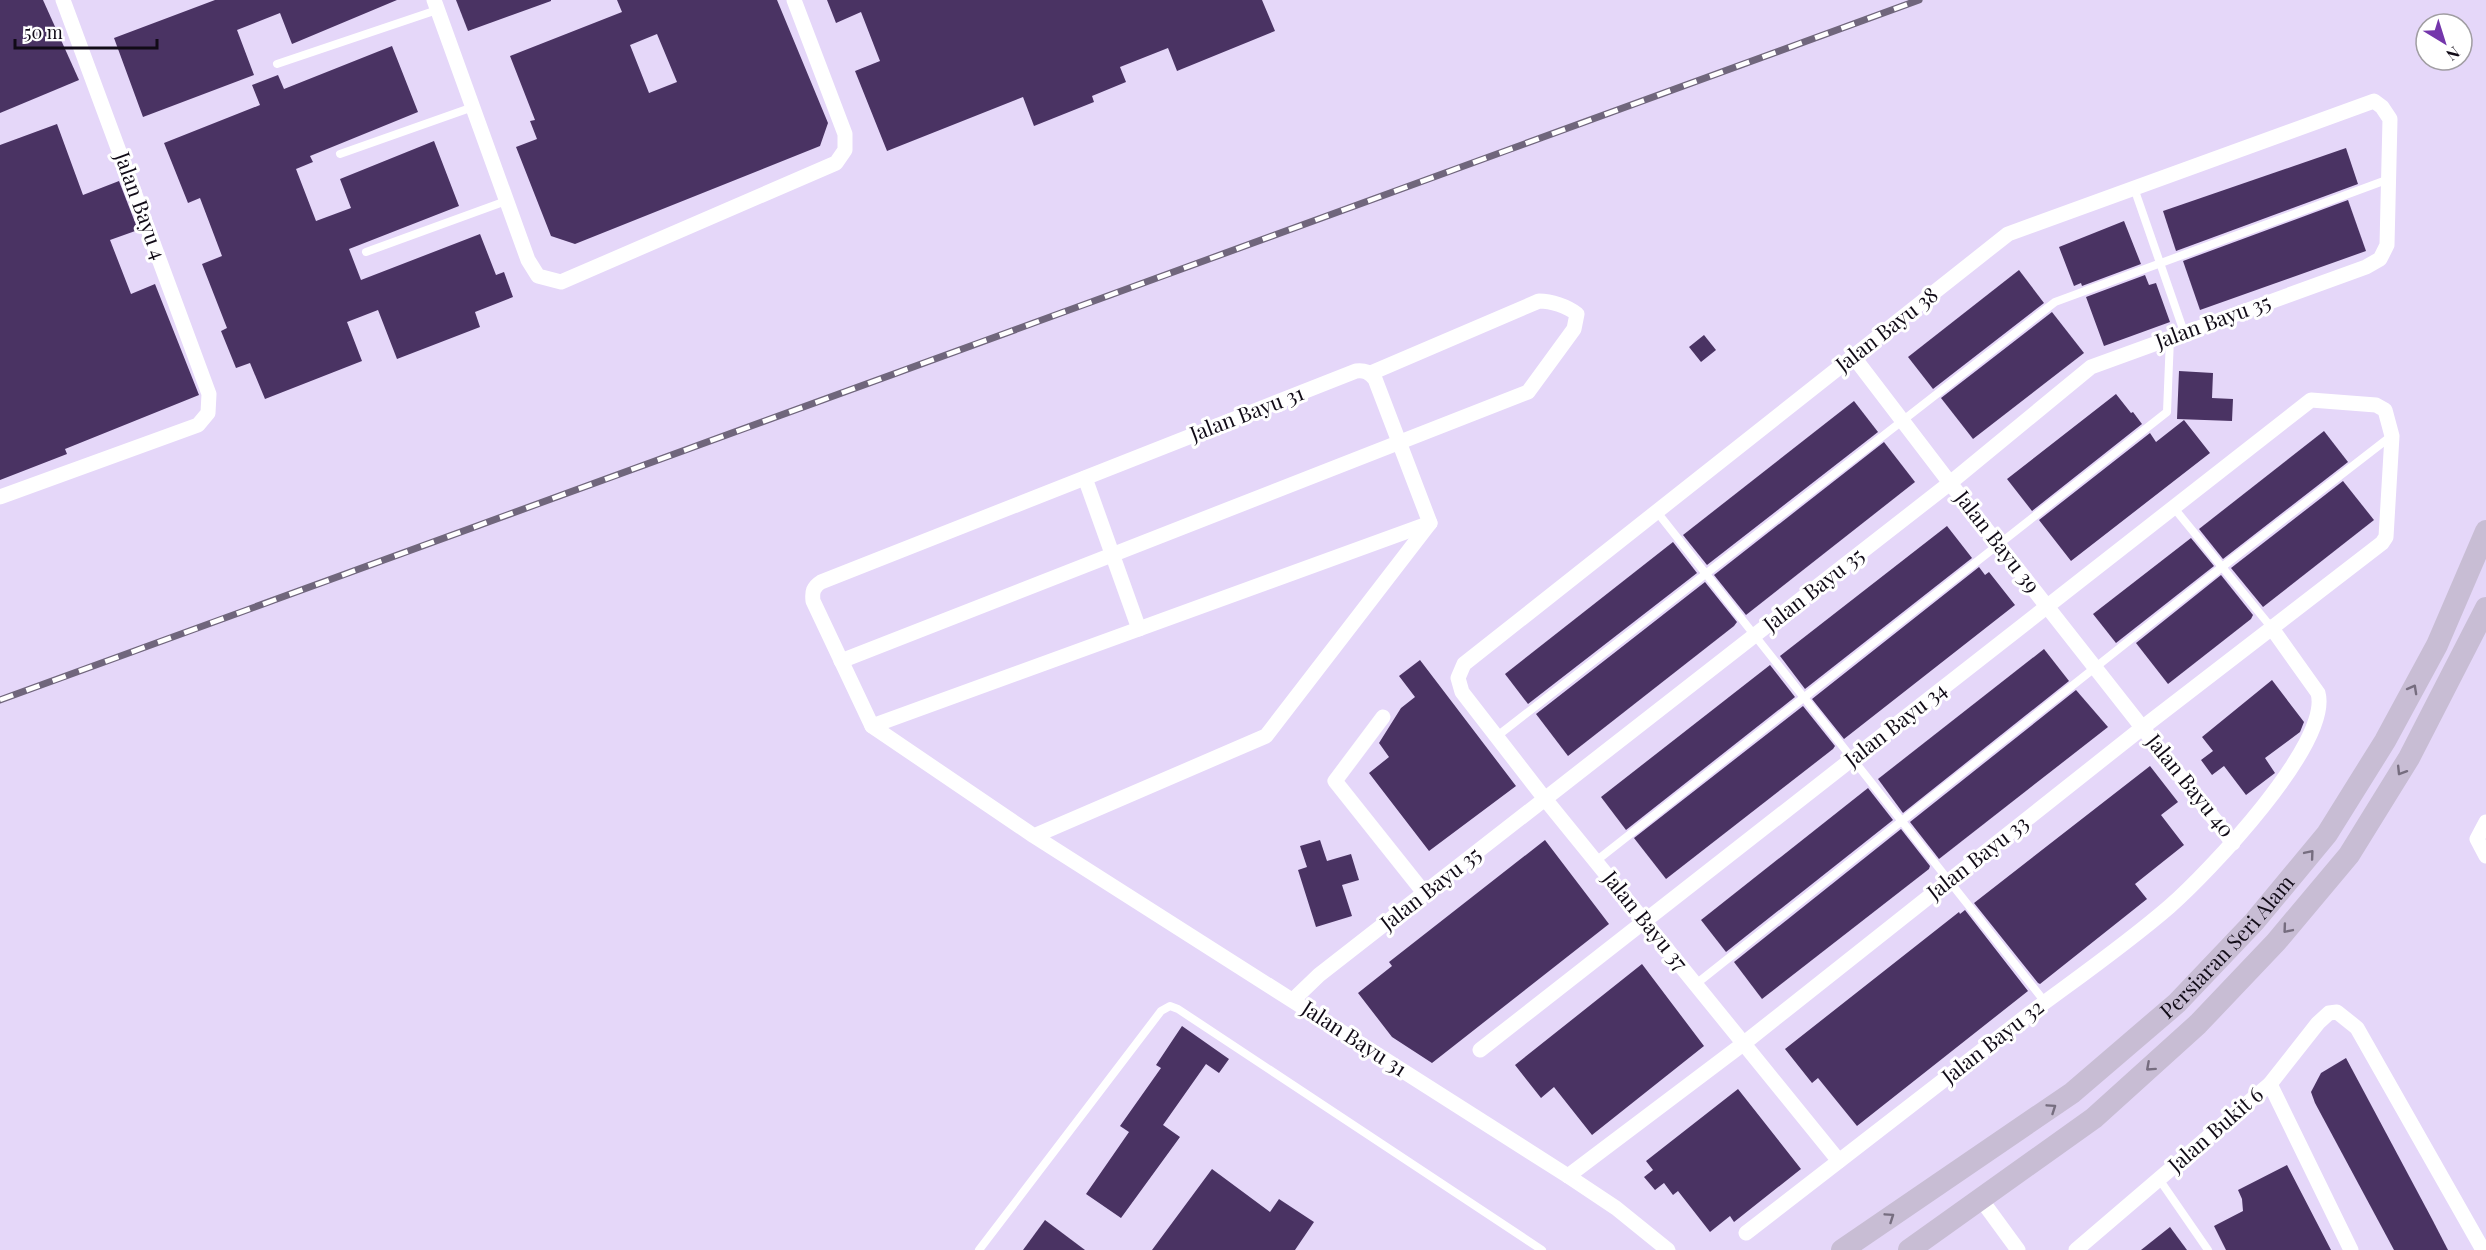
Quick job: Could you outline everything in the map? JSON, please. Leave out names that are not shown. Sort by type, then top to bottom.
[{"type":"main road","name":"Persiaran Seri Alam","points":[[1842,1250],[2072,1093],[2177,1003],[2254,921],[2327,834],[2385,741],[2438,645],[2486,531]]},
{"type":"main road","name":"Persiaran Seri Alam","points":[[1909,1250],[2094,1118],[2198,1024],[2276,942],[2355,846],[2409,758],[2486,608]]},
{"type":"street","name":"Jalan Bayu 4","points":[[0,497],[198,425],[208,413],[209,394],[63,0]]},
{"type":"street","points":[[436,5],[528,260],[538,276],[561,282],[836,163],[845,150],[845,134],[794,0]]},
{"type":"street","name":"Jalan Bayu 38","points":[[1458,678],[1464,664],[2008,234],[2373,101],[2382,107],[2390,119],[2389,179]]},
{"type":"street","name":"Jalan Bayu 35","points":[[1293,1000],[1319,975],[1950,483],[2091,367],[2380,260],[2387,245],[2389,179]]},
{"type":"street","name":"Jalan Bayu 31","points":[[1399,442],[1528,392],[1574,329],[1576,314],[1546,301],[1539,301],[1371,373],[1364,370],[1356,371],[821,582],[815,586],[812,594],[813,601],[872,726],[1034,836],[1568,1176],[1616,1208],[1668,1250]]},
{"type":"street","name":"Jalan Bayu 39","points":[[1853,356],[2142,728]]},
{"type":"street","points":[[1371,373],[1430,523]]},
{"type":"street","name":"Jalan Bayu 34","points":[[1480,1050],[2311,400],[2381,406],[2388,414],[2392,436]]},
{"type":"street","name":"Jalan Bayu 33","points":[[1568,1176],[1743,1044],[2142,728],[2382,543],[2386,537],[2392,436]]},
{"type":"street","points":[[841,662],[1399,442]]},
{"type":"street","points":[[1085,478],[1138,629]]},
{"type":"street","points":[[872,726],[1430,523]]},
{"type":"street","points":[[1034,836],[1266,736],[1430,523]]},
{"type":"street","name":"Jalan Bayu 40","points":[[2142,728],[2233,843],[2285,777],[2305,746],[2321,703],[2318,693],[2271,627]]},
{"type":"street","name":"Jalan Bayu 37","points":[[1458,678],[1462,692],[1545,800],[1839,1161]]},
{"type":"street","points":[[1383,717],[1335,781],[1425,894]]},
{"type":"street","points":[[2486,822],[2476,839],[2486,856]]},
{"type":"street","name":"Jalan Bayu 32","points":[[1746,1233],[2169,906],[2233,843]]},
{"type":"street","points":[[2270,1084],[2318,1023],[2329,1013],[2337,1012],[2346,1018],[2357,1028],[2483,1250]]},
{"type":"street","name":"Jalan Bukit 6","points":[[2076,1250],[2270,1084],[2351,1250]]},
{"type":"street","points":[[1980,1198],[2018,1250]]},
{"type":"lane","points":[[277,64],[436,5]]},
{"type":"lane","points":[[340,154],[473,107]]},
{"type":"lane","points":[[1496,737],[1705,572],[2055,302],[2389,179]]},
{"type":"lane","points":[[2134,188],[2184,332]]},
{"type":"lane","points":[[366,252],[506,201]]},
{"type":"lane","points":[[1596,861],[2167,412],[2170,338]]},
{"type":"lane","points":[[1696,984],[2222,567],[2392,436]]},
{"type":"lane","points":[[2174,508],[2271,627]]},
{"type":"lane","points":[[1657,512],[2045,1002]]},
{"type":"lane","points":[[979,1250],[1161,1011],[1170,1006],[1188,1015],[1542,1250]]},
{"type":"lane","points":[[2159,1179],[2208,1250]]},
{"type":"building","points":[[0,0],[43,0],[79,80],[0,113]]},
{"type":"building","points":[[215,0],[397,0],[292,44],[280,13],[237,30],[254,75],[143,117],[114,38]]},
{"type":"building","points":[[456,0],[551,0],[551,1],[468,31]]},
{"type":"building","points":[[617,0],[777,0],[828,123],[820,146],[575,244],[551,236],[516,147],[537,139],[530,121],[535,120],[510,56],[622,12]],"holes":[[[657,34],[677,82],[649,93],[630,45]]]},
{"type":"building","points":[[827,0],[1262,0],[1275,31],[1177,71],[1168,48],[1120,67],[1126,82],[1092,96],[1094,102],[1034,126],[1023,97],[887,151],[855,71],[880,61],[861,12],[836,23]]},
{"type":"building","points":[[392,46],[418,112],[310,156],[313,162],[296,169],[316,221],[351,208],[340,179],[434,141],[459,206],[349,249],[361,280],[480,234],[496,275],[504,272],[513,297],[475,312],[480,327],[397,359],[378,310],[347,322],[362,361],[265,399],[250,363],[236,368],[221,331],[227,328],[202,264],[222,256],[200,198],[188,203],[164,143],[260,105],[252,85],[278,75],[284,89]]},
{"type":"building","points":[[57,124],[83,195],[119,181],[138,230],[110,240],[131,294],[155,284],[199,395],[65,449],[67,454],[0,480],[0,145]]},
{"type":"building","points":[[2346,148],[2358,184],[2176,251],[2163,211]]},
{"type":"building","points":[[2348,200],[2366,251],[2200,310],[2183,261]]},
{"type":"building","points":[[2124,221],[2141,264],[2082,286],[2081,283],[2074,286],[2059,247]]},
{"type":"building","points":[[2019,270],[2044,303],[1933,389],[1908,357]]},
{"type":"building","points":[[2145,275],[2149,285],[2156,283],[2170,322],[2104,346],[2086,297]]},
{"type":"building","points":[[2052,312],[2084,353],[1973,439],[1941,398]]},
{"type":"building","points":[[1704,335],[1716,350],[1701,362],[1689,347]]},
{"type":"building","points":[[2179,371],[2213,373],[2212,398],[2233,399],[2232,421],[2177,419]]},
{"type":"building","points":[[2116,394],[2142,424],[2032,511],[2007,479]]},
{"type":"building","points":[[1854,401],[1878,432],[1707,565],[1683,535]]},
{"type":"building","points":[[2184,420],[2210,453],[2071,561],[2039,520],[2150,433],[2156,442]]},
{"type":"building","points":[[2324,431],[2348,462],[2223,559],[2199,529]]},
{"type":"building","points":[[1884,442],[1915,482],[1746,615],[1714,575]]},
{"type":"building","points":[[2343,481],[2374,520],[2263,607],[2231,568]]},
{"type":"building","points":[[1947,526],[1972,558],[1805,689],[1780,656]]},
{"type":"building","points":[[2191,538],[2214,566],[2116,643],[2093,614]]},
{"type":"building","points":[[1673,542],[1697,573],[1528,704],[1505,674]]},
{"type":"building","points":[[1979,567],[1985,575],[1989,572],[2015,605],[1844,739],[1812,699]]},
{"type":"building","points":[[2221,575],[2253,615],[2251,619],[2168,684],[2136,643]]},
{"type":"building","points":[[1705,582],[1737,622],[1734,626],[1568,756],[1536,714]]},
{"type":"building","points":[[2044,649],[2069,681],[1903,813],[1878,779]]},
{"type":"building","points":[[1420,660],[1516,786],[1429,851],[1369,773],[1389,757],[1379,743],[1401,708],[1415,697],[1399,676]]},
{"type":"building","points":[[1770,665],[1795,697],[1626,830],[1601,797]]},
{"type":"building","points":[[2272,680],[2304,722],[2300,732],[2265,758],[2275,773],[2246,795],[2224,766],[2212,775],[2201,760],[2213,751],[2202,737]]},
{"type":"building","points":[[2076,690],[2108,727],[1939,859],[1910,822]]},
{"type":"building","points":[[1803,706],[1835,746],[1833,749],[1666,879],[1634,838]]},
{"type":"building","points":[[2150,766],[2178,802],[2161,815],[2184,845],[2135,884],[2147,899],[2040,984],[2038,983],[1974,903]]},
{"type":"building","points":[[1868,788],[1893,820],[1726,952],[1701,920]]},
{"type":"building","points":[[1901,829],[1930,866],[1929,869],[1762,999],[1734,962]]},
{"type":"building","points":[[1320,840],[1327,861],[1351,854],[1359,880],[1342,885],[1352,916],[1316,927],[1298,870],[1307,867],[1300,846]]},
{"type":"building","points":[[1545,840],[1609,924],[1432,1063],[1392,1037],[1358,993],[1392,966],[1389,962]]},
{"type":"building","points":[[1965,910],[2028,991],[1857,1126],[1818,1078],[1812,1083],[1785,1049],[1959,912],[1960,914]]},
{"type":"building","points":[[1642,964],[1704,1046],[1592,1135],[1554,1087],[1541,1098],[1515,1065]]},
{"type":"building","points":[[1182,1026],[1229,1059],[1219,1073],[1206,1064],[1163,1125],[1180,1137],[1121,1218],[1086,1194],[1129,1132],[1120,1126],[1161,1068],[1156,1065]]},
{"type":"building","points":[[2346,1058],[2448,1250],[2394,1250],[2315,1103],[2311,1092],[2321,1073]]},
{"type":"building","points":[[1738,1089],[1801,1169],[1734,1222],[1730,1216],[1710,1232],[1678,1191],[1673,1195],[1664,1183],[1655,1190],[1644,1177],[1653,1170],[1646,1161]]},
{"type":"building","points":[[2287,1165],[2331,1250],[2226,1250],[2214,1226],[2243,1211],[2242,1199],[2238,1190]]},
{"type":"building","points":[[1212,1169],[1270,1212],[1279,1199],[1314,1222],[1295,1250],[1152,1250]]},
{"type":"building","points":[[1045,1220],[1085,1250],[1023,1250]]},
{"type":"building","points":[[2170,1227],[2187,1250],[2141,1250]]},
{"type":"railway","points":[[0,700],[1919,0]]}]
